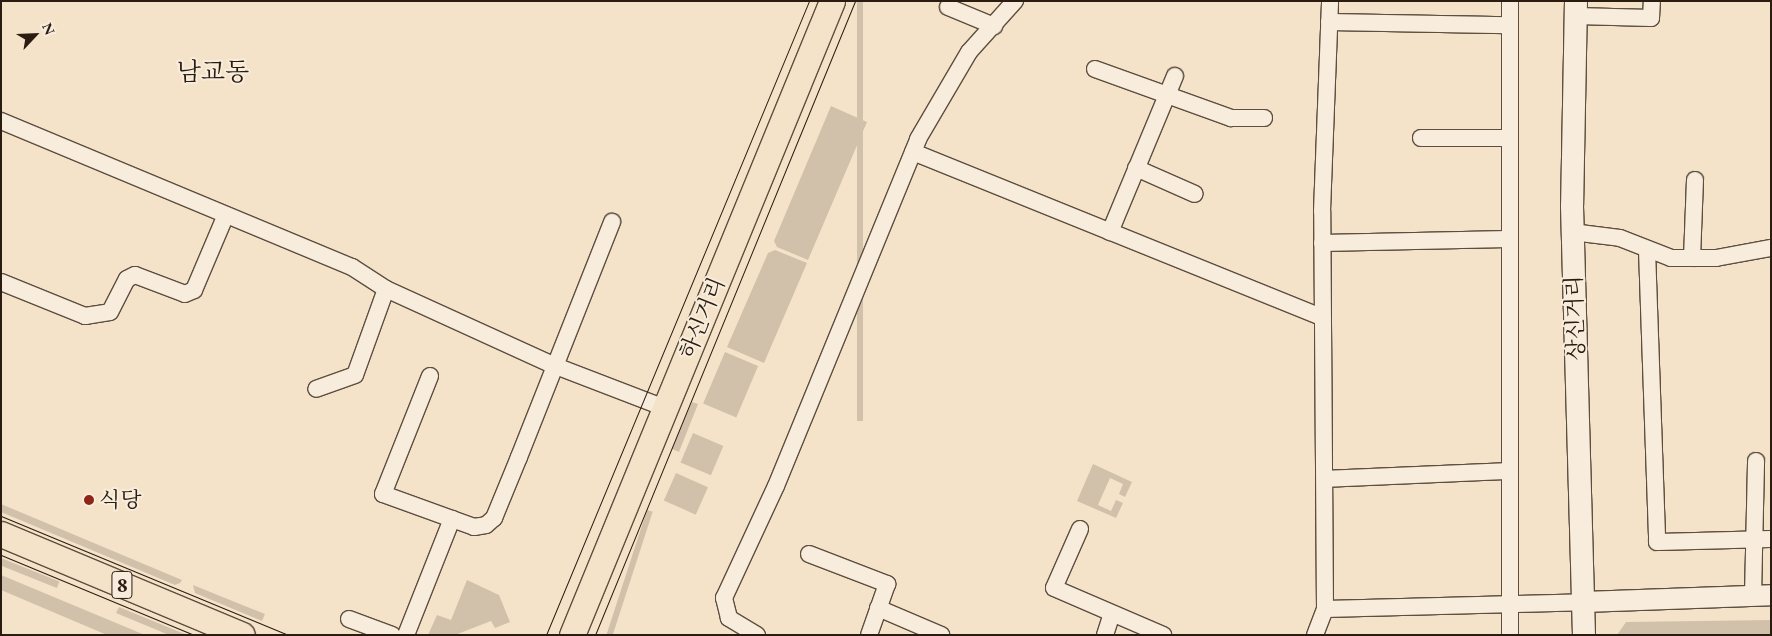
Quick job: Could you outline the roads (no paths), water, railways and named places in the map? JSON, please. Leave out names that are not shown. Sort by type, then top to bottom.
[{"type":"main road","name":"하신거리","points":[[572,635],[832,1]]},
{"type":"main road","name":"상신거리","points":[[1576,8],[1572,232],[1584,635]]},
{"type":"main road","name":"8","points":[[1,534],[242,635]]},
{"type":"street","points":[[757,635],[729,618],[724,598],[776,486],[913,152],[969,52],[1015,1]]},
{"type":"street","points":[[1315,635],[1326,609],[1322,243],[1330,1]]},
{"type":"street","points":[[1510,1],[1508,239],[1510,635]]},
{"type":"street","points":[[1576,8],[1651,18],[1652,1]]},
{"type":"street","points":[[948,7],[994,26]]},
{"type":"street","points":[[1329,22],[1509,25]]},
{"type":"street","points":[[1095,69],[1231,118],[1264,118]]},
{"type":"street","points":[[1110,232],[1175,76]]},
{"type":"street","points":[[1,121],[225,217],[352,267],[386,289],[553,365],[665,408]]},
{"type":"street","points":[[1421,138],[1509,138]]},
{"type":"street","points":[[913,152],[1323,318]]},
{"type":"street","points":[[1136,168],[1195,194]]},
{"type":"street","points":[[1692,258],[1695,180]]},
{"type":"street","points":[[1,282],[85,316],[110,312],[127,279],[135,275],[184,294],[194,290],[225,217]]},
{"type":"street","points":[[430,376],[383,494],[474,527],[494,518],[553,365],[612,222]]},
{"type":"street","points":[[1572,232],[1620,238],[1647,250],[1672,258],[1692,258],[1771,248]]},
{"type":"street","points":[[1322,243],[1508,239]]},
{"type":"street","points":[[1647,250],[1657,542],[1771,539]]},
{"type":"street","points":[[316,389],[354,375],[386,289]]},
{"type":"street","points":[[1326,609],[1510,601],[1584,602],[1762,596],[1752,540],[1756,461]]},
{"type":"street","points":[[1325,479],[1509,471]]},
{"type":"street","points":[[406,635],[452,519]]},
{"type":"street","points":[[1080,529],[1054,588],[1163,635]]},
{"type":"street","points":[[809,554],[887,584],[869,635]]},
{"type":"street","points":[[878,608],[941,635]]},
{"type":"street","points":[[1105,635],[1112,614]]},
{"type":"street","points":[[348,619],[392,635]]},
{"type":"tram line","points":[[546,635],[809,1]]},
{"type":"tram line","points":[[595,635],[855,1]]},
{"type":"tram line","points":[[1,516],[288,635]]},
{"type":"tram line","points":[[1,555],[194,635]]},
{"type":"place","name":"식당","points":[[89,500]]},
{"type":"district","name":"남교동","points":[[213,71]]}]
